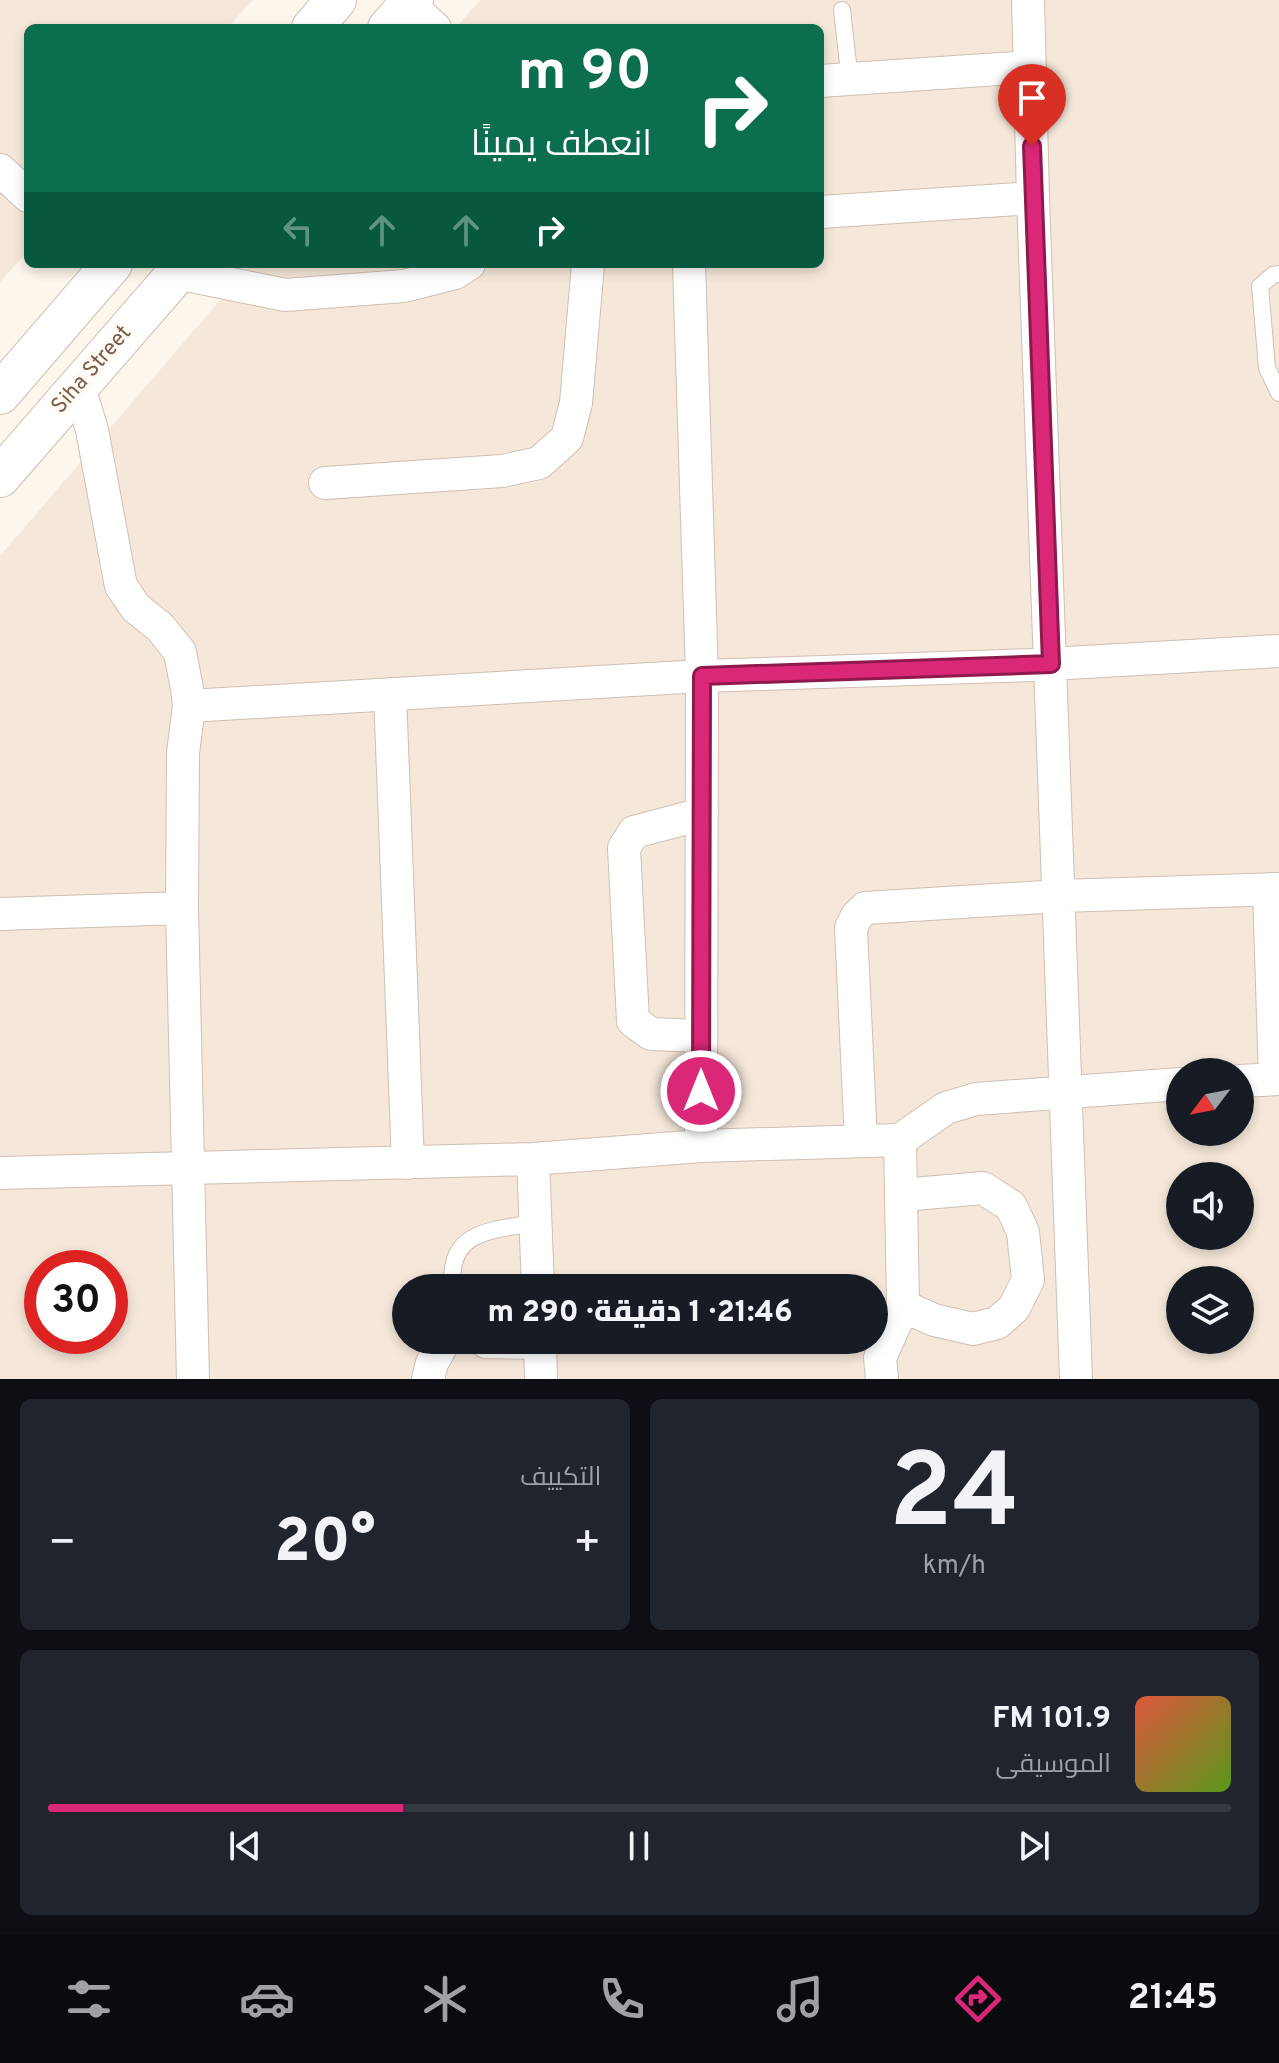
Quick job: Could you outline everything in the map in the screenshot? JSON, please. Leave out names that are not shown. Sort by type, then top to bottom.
[{"type":"street","points":[[315,24],[336,0]]},
{"type":"street","points":[[1028,0],[1076,1379]]},
{"type":"street","points":[[835,81],[1030,67]]},
{"type":"street","points":[[0,170],[24,192]]},
{"type":"street","points":[[824,212],[1033,198]]},
{"type":"street","points":[[0,394],[105,268]]},
{"type":"street","points":[[181,268],[285,295],[404,286],[455,273],[463,268]]},
{"type":"street","name":"Siha Street","points":[[0,477],[181,268]]},
{"type":"street","points":[[325,483],[502,471],[539,463],[567,438],[573,415],[588,268]]},
{"type":"street","points":[[689,268],[702,676],[701,1146]]},
{"type":"street","points":[[78,384],[92,430],[121,586],[136,608],[160,627],[180,652],[189,706],[183,753],[182,908],[193,1379]]},
{"type":"street","points":[[189,706],[702,676],[1051,664],[1279,651]]},
{"type":"street","points":[[390,694],[408,1163]]},
{"type":"street","points":[[701,1036],[651,1034],[633,1021],[624,848],[634,832],[702,814]]},
{"type":"street","points":[[861,1141],[851,928],[865,908],[1059,896],[1274,889],[1277,1079],[1254,1080]]},
{"type":"street","points":[[0,914],[182,908]]},
{"type":"street","points":[[0,1173],[533,1159],[701,1146],[900,1140],[946,1108],[961,1102],[1067,1090],[1166,1085]]},
{"type":"street","points":[[882,1379],[880,1358],[903,1306],[900,1140]]},
{"type":"street","points":[[533,1159],[538,1274]]},
{"type":"street","points":[[902,1195],[983,1188],[1011,1206],[1023,1232],[1028,1280],[1014,1308],[997,1323],[973,1329],[934,1320],[903,1306]]},
{"type":"street","points":[[428,1379],[437,1354]]},
{"type":"lane","points":[[835,81],[842,10]]},
{"type":"lane","points":[[1279,274],[1260,286],[1267,368],[1279,393]]},
{"type":"lane","points":[[451,1274],[457,1254],[465,1242],[481,1232],[536,1223]]},
{"type":"lane","points":[[516,1354],[540,1357]]},
{"type":"shaded area","points":[[0,0],[253,0],[231,24],[24,24],[24,255],[0,282]]},
{"type":"shaded area","points":[[480,0],[1279,0],[1279,1379],[0,1379],[0,556],[248,268],[824,268],[824,24],[459,24]]},
{"type":"route","points":[[701,1091],[702,676],[1051,664],[1032,146]]}]
